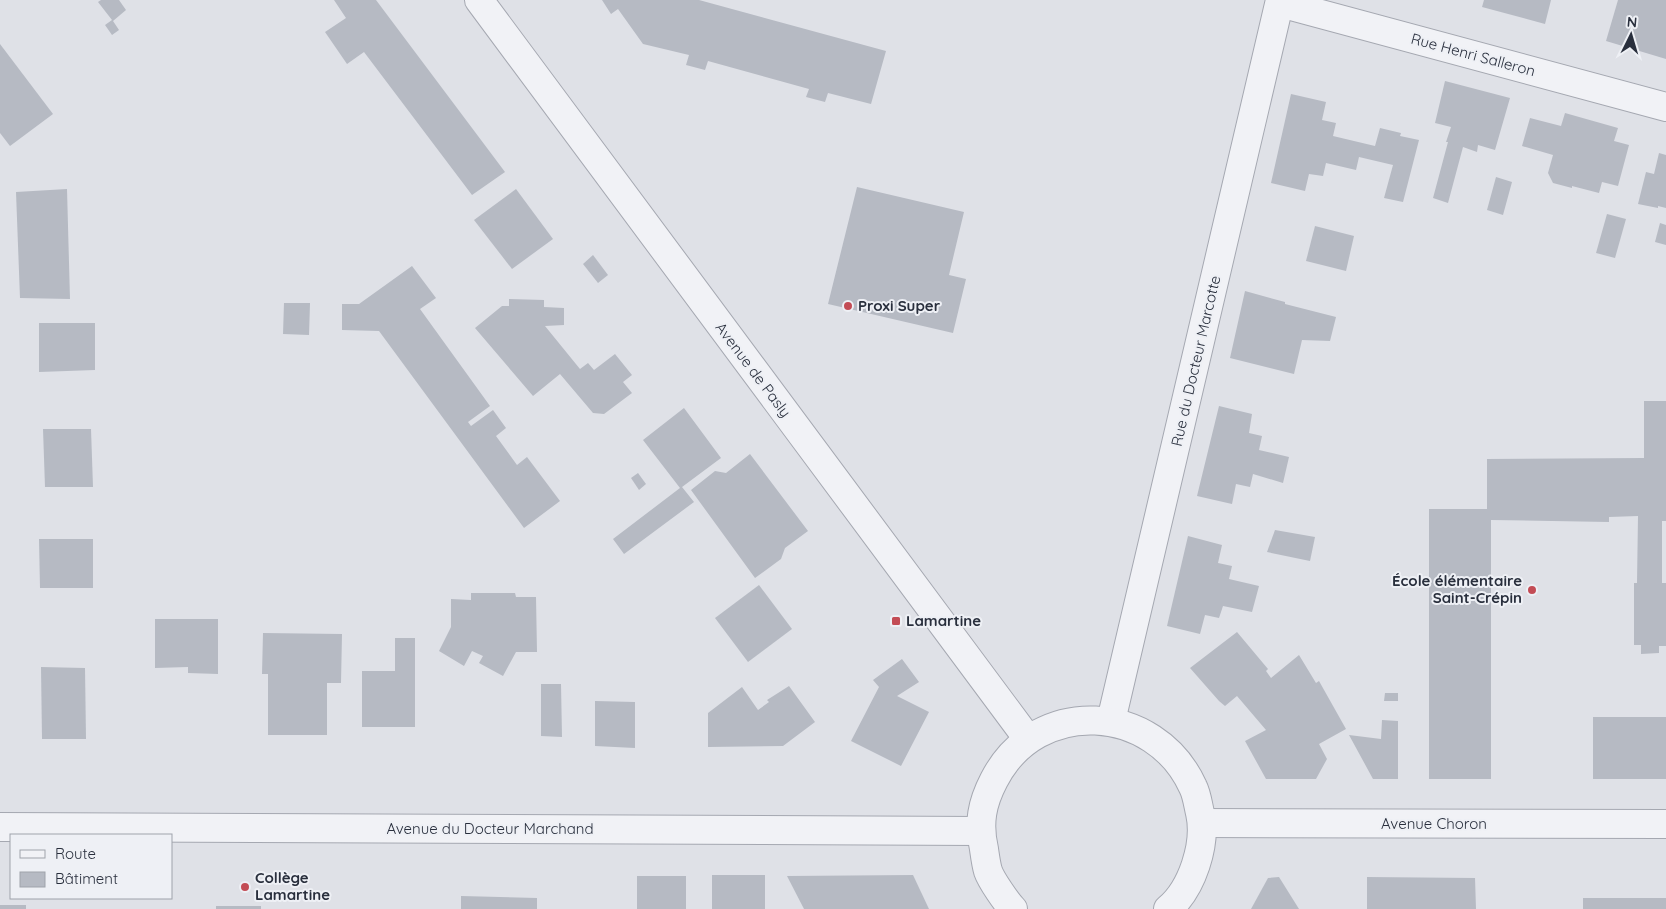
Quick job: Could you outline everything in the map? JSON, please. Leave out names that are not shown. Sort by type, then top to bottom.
[{"type":"street","name":"Avenue de Pasly","points":[[479,0],[1028,739]]},
{"type":"street","name":"Rue Henri Salleron","points":[[1280,1],[1666,107]]},
{"type":"street","name":"Rue du Docteur Marcotte","points":[[1111,721],[1280,1]]},
{"type":"street","points":[[1012,909],[988,873],[980,831],[985,796],[1002,764],[1028,739],[1054,726],[1082,720],[1111,721],[1146,734],[1174,757],[1194,788],[1202,824],[1197,865],[1177,901],[1168,909]]},
{"type":"street","name":"Avenue Choron","points":[[1202,824],[1666,824]]},
{"type":"street","name":"Avenue du Docteur Marchand","points":[[0,827],[980,831]]},
{"type":"building","points":[[101,0],[119,0],[126,10],[113,21],[119,30],[112,35],[105,25],[112,20],[98,2]]},
{"type":"building","points":[[334,0],[376,0],[505,172],[472,195],[364,52],[347,64],[325,32],[346,18]]},
{"type":"building","points":[[602,0],[699,0],[886,51],[871,104],[828,93],[825,102],[806,97],[809,89],[708,61],[705,70],[686,65],[689,55],[643,44],[618,9],[611,14]]},
{"type":"building","points":[[1484,0],[1551,0],[1545,24],[1482,7]]},
{"type":"building","points":[[1618,0],[1666,0],[1666,59],[1606,41]]},
{"type":"building","points":[[0,44],[53,114],[10,146],[0,133]]},
{"type":"building","points":[[1445,81],[1510,98],[1495,150],[1478,145],[1477,152],[1463,147],[1448,203],[1433,198],[1451,127],[1435,123]]},
{"type":"building","points":[[1291,94],[1326,102],[1322,120],[1336,123],[1333,136],[1375,146],[1380,128],[1401,133],[1400,136],[1419,140],[1403,202],[1384,198],[1393,165],[1359,157],[1356,170],[1326,163],[1323,176],[1309,174],[1305,191],[1271,183]]},
{"type":"building","points":[[1565,113],[1618,128],[1614,141],[1629,145],[1618,186],[1602,182],[1599,193],[1553,183],[1548,173],[1553,155],[1522,146],[1530,118],[1561,126]]},
{"type":"building","points":[[1659,153],[1666,155],[1666,208],[1638,204],[1646,172],[1654,174]]},
{"type":"building","points":[[1496,177],[1512,182],[1503,215],[1487,210]]},
{"type":"building","points":[[857,187],[964,212],[949,275],[966,279],[953,333],[828,304]]},
{"type":"building","points":[[67,189],[70,299],[20,298],[16,192]]},
{"type":"building","points":[[516,189],[553,239],[512,269],[474,220]]},
{"type":"building","points":[[1607,214],[1626,219],[1615,258],[1596,253]]},
{"type":"building","points":[[1660,223],[1666,225],[1666,245],[1655,242]]},
{"type":"building","points":[[1315,226],[1354,236],[1346,271],[1306,261]]},
{"type":"building","points":[[593,255],[608,275],[598,283],[583,264]]},
{"type":"building","points":[[412,266],[436,298],[420,309],[490,406],[468,422],[471,426],[493,410],[506,428],[496,436],[517,465],[527,457],[560,501],[524,528],[379,331],[342,330],[342,304],[359,304]]},
{"type":"building","points":[[1245,291],[1285,302],[1285,304],[1336,317],[1330,341],[1302,340],[1294,374],[1230,358]]},
{"type":"building","points":[[509,299],[544,300],[544,307],[564,308],[564,325],[545,326],[580,369],[588,363],[594,370],[615,354],[632,375],[623,382],[632,393],[604,414],[593,413],[560,374],[533,396],[475,328],[502,306],[509,306]]},
{"type":"building","points":[[284,303],[310,303],[309,335],[283,334]]},
{"type":"building","points":[[39,323],[95,323],[95,370],[39,372]]},
{"type":"building","points":[[1644,401],[1666,401],[1666,521],[1662,521],[1662,583],[1666,583],[1666,646],[1659,646],[1659,653],[1641,654],[1641,645],[1634,645],[1634,583],[1637,583],[1638,516],[1609,517],[1609,522],[1491,520],[1491,779],[1429,779],[1429,509],[1487,509],[1487,459],[1644,458]]},
{"type":"building","points":[[1219,406],[1252,414],[1249,433],[1262,436],[1259,450],[1289,457],[1283,483],[1253,474],[1250,487],[1236,484],[1232,504],[1197,496]]},
{"type":"building","points":[[684,408],[721,458],[682,487],[694,502],[624,554],[613,539],[680,488],[643,440]]},
{"type":"building","points":[[43,429],[91,429],[93,487],[45,487]]},
{"type":"building","points":[[750,454],[808,531],[785,548],[781,559],[755,578],[691,490],[715,471],[726,473]]},
{"type":"building","points":[[638,473],[646,484],[639,490],[631,478]]},
{"type":"building","points":[[1275,530],[1315,537],[1310,561],[1267,552]]},
{"type":"building","points":[[1188,536],[1222,545],[1218,563],[1232,566],[1229,579],[1259,586],[1252,612],[1223,606],[1219,618],[1205,615],[1200,634],[1167,626]]},
{"type":"building","points":[[39,539],[93,539],[93,588],[40,588]]},
{"type":"building","points":[[759,585],[792,629],[748,662],[715,618]]},
{"type":"building","points":[[471,593],[515,593],[516,597],[536,597],[537,652],[516,652],[503,676],[479,663],[483,656],[472,651],[464,666],[439,651],[451,627],[451,599],[471,600]]},
{"type":"building","points":[[155,619],[218,619],[218,674],[188,673],[188,667],[155,668]]},
{"type":"building","points":[[1237,632],[1268,669],[1266,671],[1271,678],[1299,655],[1316,683],[1319,681],[1346,729],[1319,744],[1327,759],[1316,779],[1266,779],[1245,741],[1266,730],[1237,696],[1225,706],[1190,668]]},
{"type":"building","points":[[263,633],[342,634],[341,683],[327,683],[327,735],[268,735],[268,674],[262,674]]},
{"type":"building","points":[[395,638],[415,638],[415,727],[362,727],[362,671],[395,671]]},
{"type":"building","points":[[902,659],[919,682],[897,696],[929,712],[901,766],[851,741],[879,687],[873,680]]},
{"type":"building","points":[[41,667],[85,668],[86,739],[42,739]]},
{"type":"building","points":[[541,684],[561,684],[562,737],[541,736]]},
{"type":"building","points":[[789,686],[815,722],[783,746],[708,747],[708,713],[742,687],[758,710],[769,702],[767,700]]},
{"type":"building","points":[[1385,693],[1398,693],[1398,701],[1384,701]]},
{"type":"building","points":[[595,701],[635,702],[635,748],[595,746]]},
{"type":"building","points":[[1593,717],[1666,717],[1666,779],[1593,779]]},
{"type":"building","points":[[1382,720],[1398,721],[1398,779],[1373,779],[1349,735],[1381,739]]},
{"type":"building","points":[[712,875],[765,875],[765,909],[712,909]]},
{"type":"building","points":[[913,875],[929,909],[804,909],[787,876]]},
{"type":"building","points":[[637,876],[686,876],[686,909],[637,909]]},
{"type":"building","points":[[1279,877],[1299,909],[1251,909],[1268,878]]},
{"type":"building","points":[[1367,877],[1475,878],[1476,909],[1367,909]]},
{"type":"building","points":[[461,896],[537,898],[537,909],[461,909]]},
{"type":"building","points":[[1583,898],[1666,898],[1666,909],[1583,909]]},
{"type":"building","points":[[0,905],[26,905],[26,909],[0,909]]},
{"type":"building","points":[[216,906],[261,906],[261,909],[216,909]]},
{"type":"place","name":"Proxi Super","points":[[848,306]]},
{"type":"place","name":"École élémentaire Saint-Crépin","points":[[1532,590]]},
{"type":"place","name":"Lamartine","points":[[896,621]]},
{"type":"place","name":"Collège Lamartine","points":[[245,887]]}]
